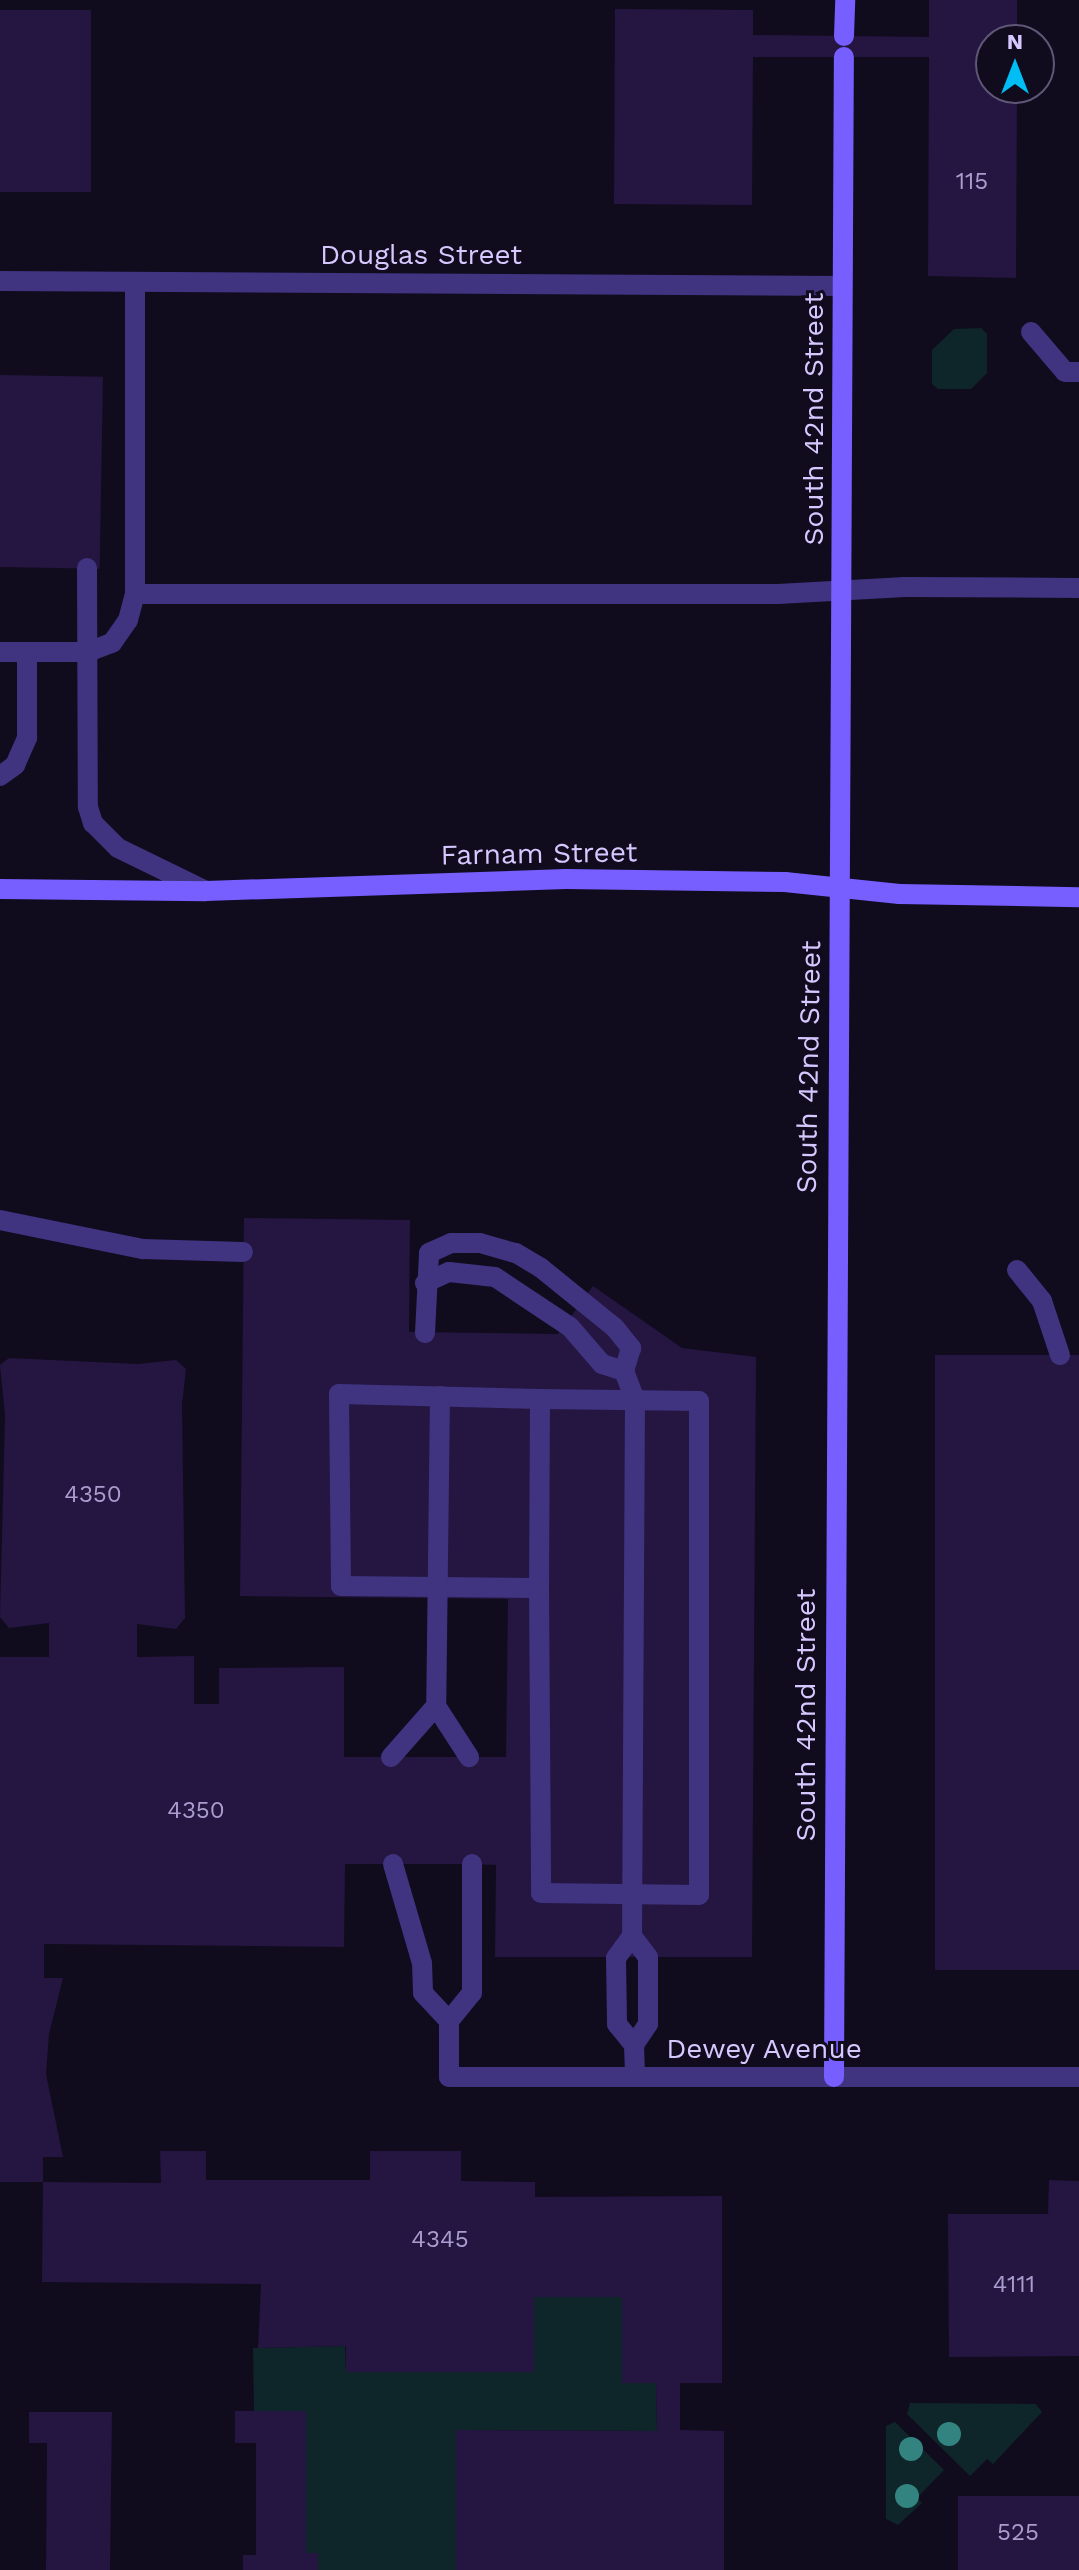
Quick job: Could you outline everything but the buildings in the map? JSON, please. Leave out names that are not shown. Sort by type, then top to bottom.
[{"type":"main road","name":"South 42nd Street","points":[[834,2077],[845,0]]},
{"type":"main road","name":"Farnam Street","points":[[0,889],[206,891],[566,879],[785,882],[899,894],[1079,897]]},
{"type":"street","name":"Douglas Street","points":[[0,281],[842,286]]},
{"type":"street","points":[[0,652],[88,652],[112,643],[128,620],[135,594],[135,282]]},
{"type":"street","points":[[1031,332],[1065,372],[1079,372]]},
{"type":"street","points":[[87,568],[88,807],[93,823],[118,848],[206,891]]},
{"type":"street","points":[[135,594],[778,594],[842,589],[1079,588]]},
{"type":"street","points":[[0,776],[15,765],[27,738],[27,652]]},
{"type":"street","points":[[0,1220],[143,1249],[243,1252]]},
{"type":"street","points":[[425,1333],[425,1283],[429,1253],[451,1243],[480,1243],[516,1253],[615,1328],[631,1348],[624,1371],[635,1400],[632,1936],[616,1958],[617,2024],[634,2045]]},
{"type":"street","points":[[1017,1270],[1042,1301],[1060,1355]]},
{"type":"street","points":[[425,1283],[449,1272],[495,1277],[570,1327],[602,1364],[624,1371]]},
{"type":"street","points":[[539,1588],[341,1586],[339,1394],[699,1401],[699,1895],[541,1893],[540,1399]]},
{"type":"street","points":[[440,1396],[436,1706],[469,1757]]},
{"type":"street","points":[[391,1757],[436,1706]]},
{"type":"street","points":[[393,1864],[422,1963],[423,1993],[449,2021],[472,1993],[472,1864]]},
{"type":"street","points":[[632,1936],[648,1957],[648,2024],[634,2045],[635,2077]]},
{"type":"street","name":"Dewey Avenue","points":[[449,2021],[449,2077],[1079,2077]]},
{"type":"green space","points":[[981,328],[987,334],[987,373],[971,389],[938,389],[932,384],[932,350],[954,329]]},
{"type":"green space","points":[[534,2297],[622,2297],[622,2382],[656,2383],[657,2431],[456,2430],[456,2570],[318,2570],[318,2553],[306,2553],[306,2412],[254,2411],[253,2348],[345,2346],[346,2372],[534,2372]]},
{"type":"green space","points":[[910,2403],[1036,2404],[1042,2412],[993,2464],[987,2459],[970,2476],[907,2414]]},
{"type":"green space","points":[[895,2422],[944,2470],[917,2498],[922,2503],[898,2525],[886,2519],[886,2426]]}]
